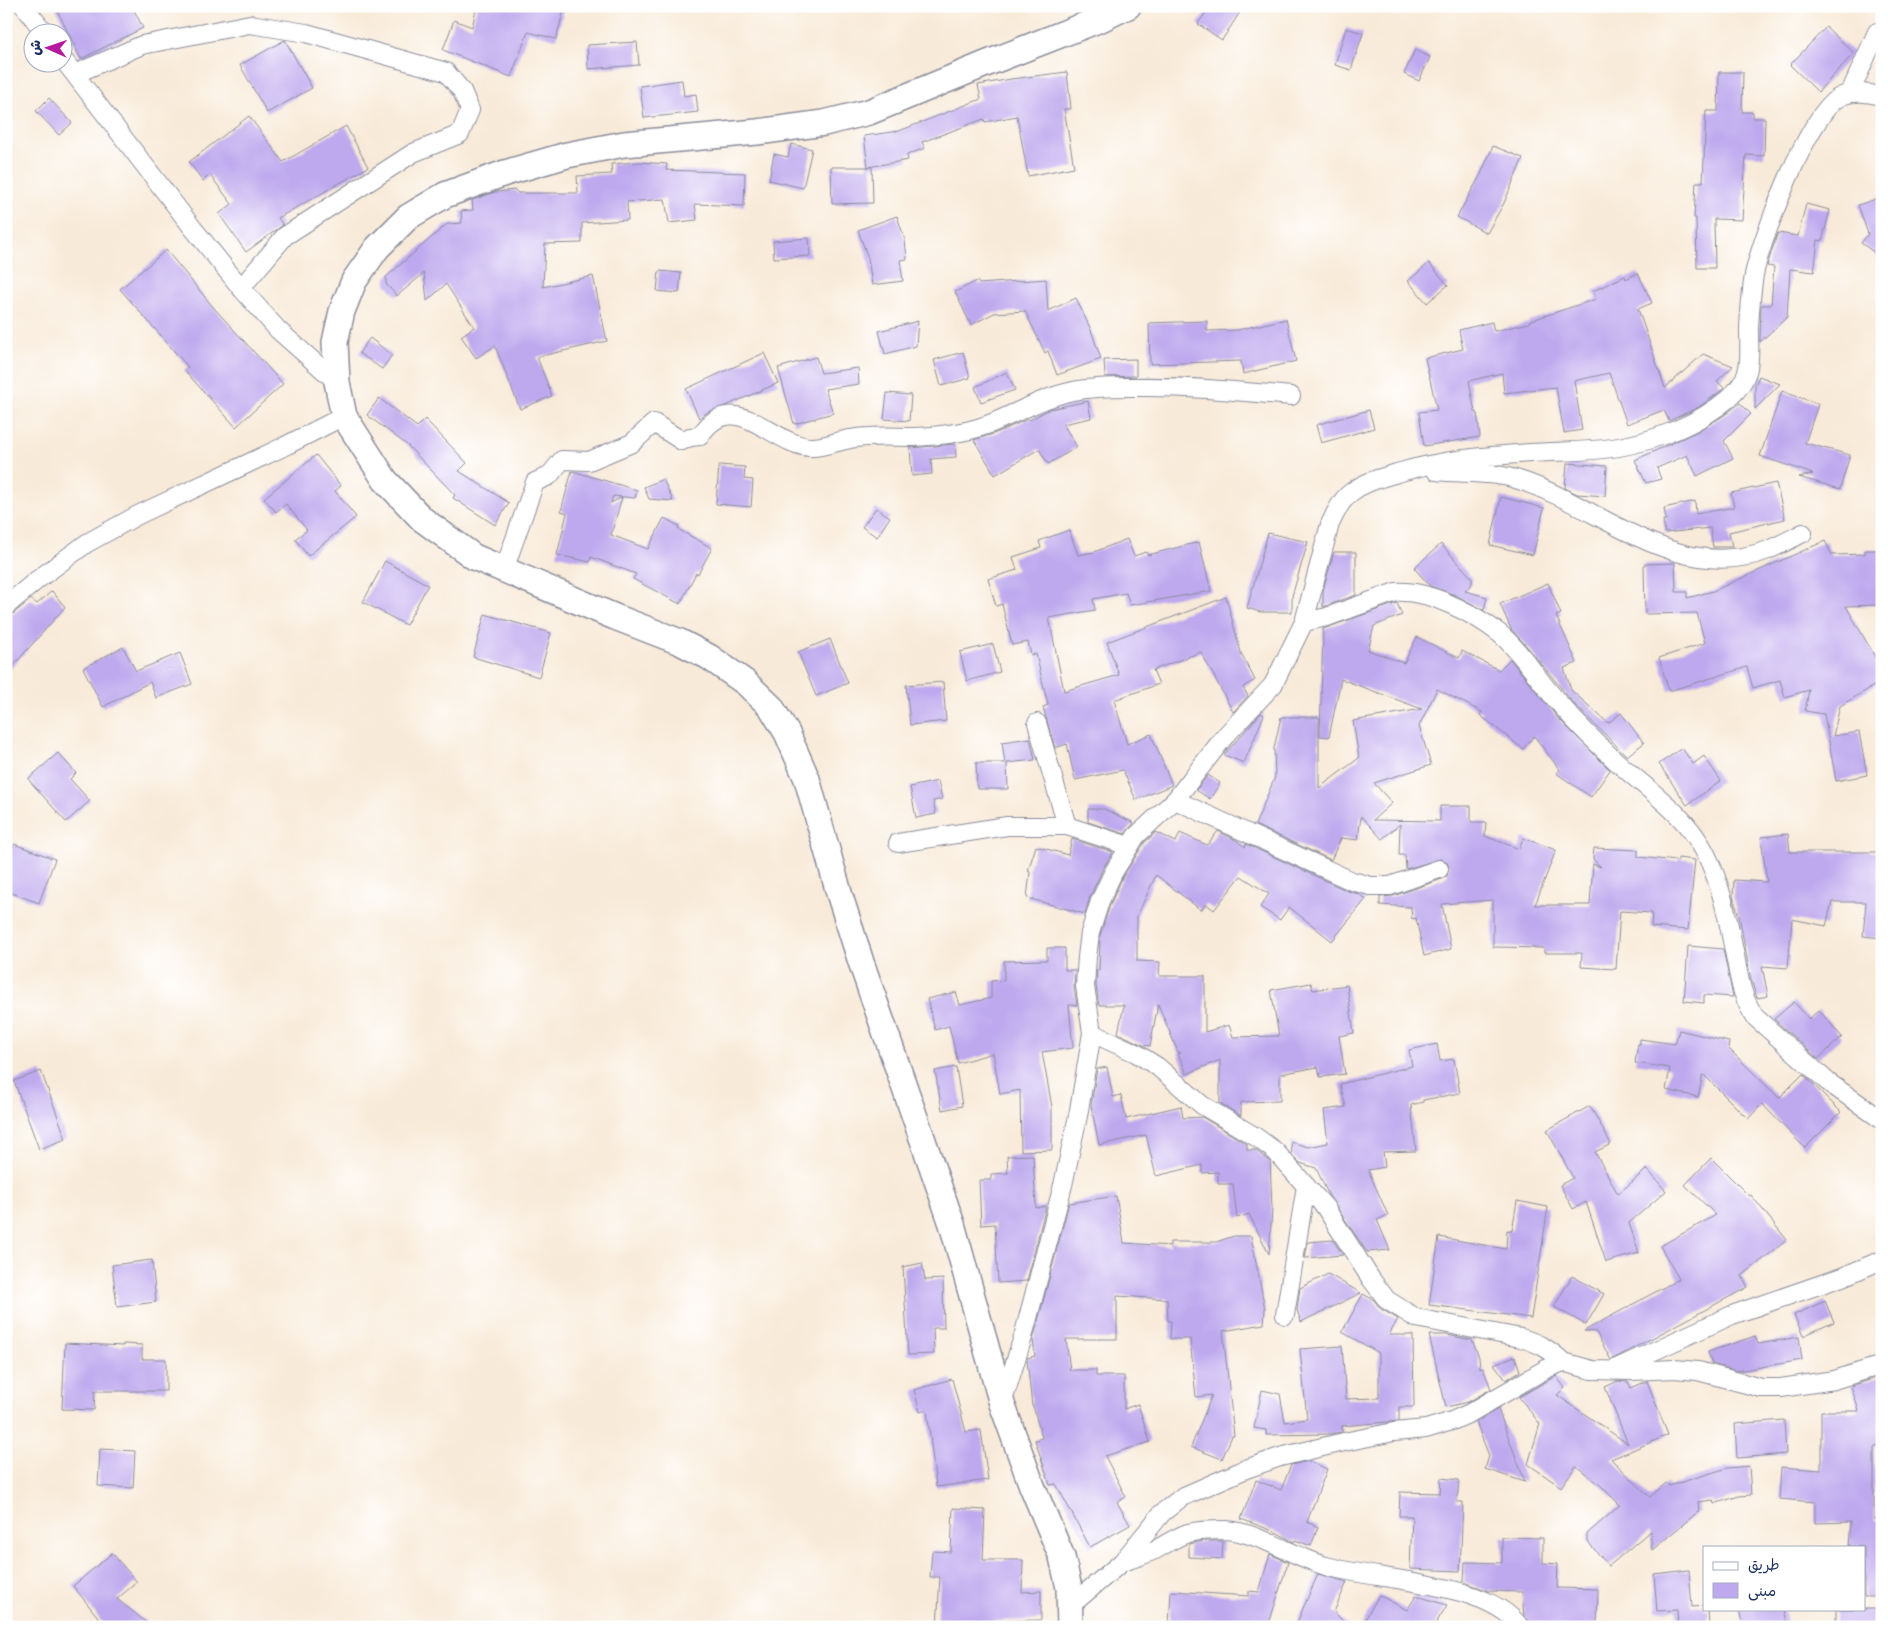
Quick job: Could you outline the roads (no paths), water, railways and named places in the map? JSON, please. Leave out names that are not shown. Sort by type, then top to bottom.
[{"type":"main road","points":[[1070,1616],[1069,1588],[1062,1557],[1032,1486],[1002,1404],[952,1224],[860,962],[807,779],[787,733],[772,707],[746,683],[709,658],[680,642],[615,617],[474,557],[422,519],[385,480],[344,416],[337,382],[335,342],[342,311],[354,281],[377,248],[408,217],[446,194],[505,173],[577,153],[624,144],[757,132],[824,123],[869,112],[1103,18],[1128,6]]},
{"type":"street","points":[[24,6],[36,22]]},
{"type":"street","points":[[75,74],[142,45],[250,24],[306,33],[446,72],[462,91],[470,110],[460,134],[414,153],[285,236],[241,288]]},
{"type":"street","points":[[1850,93],[1877,32]]},
{"type":"street","points":[[72,70],[241,288],[278,330],[337,382]]},
{"type":"street","points":[[1002,1404],[1022,1338],[1063,1185],[1078,1116],[1092,1034],[1085,986],[1090,933],[1100,901],[1113,872],[1136,836],[1174,800],[1225,736],[1273,685],[1304,622],[1330,524],[1344,500],[1351,492],[1368,482],[1411,469],[1461,459],[1531,453],[1587,451],[1619,447],[1652,439],[1708,414],[1729,398],[1746,377],[1750,364],[1750,306],[1755,273],[1767,230],[1813,129],[1836,99],[1850,93],[1882,96]]},
{"type":"street","points":[[504,570],[535,482],[549,476],[562,460],[589,461],[632,443],[654,423],[682,441],[690,437],[700,436],[707,426],[723,417],[748,418],[786,439],[810,447],[850,439],[878,436],[915,437],[972,430],[992,423],[1022,408],[1058,395],[1101,387],[1187,387],[1291,396]]},
{"type":"street","points":[[6,606],[87,543],[138,515],[283,447],[344,416]]},
{"type":"street","points":[[1411,469],[1444,472],[1483,472],[1517,479],[1567,500],[1663,548],[1698,558],[1716,559],[1767,550],[1803,534]]},
{"type":"street","points":[[1304,622],[1327,617],[1385,595],[1407,591],[1434,598],[1460,610],[1482,621],[1500,635],[1524,660],[1558,702],[1619,763],[1670,805],[1691,828],[1716,876],[1730,929],[1741,991],[1755,1017],[1828,1082],[1882,1120]]},
{"type":"street","points":[[1037,722],[1066,826]]},
{"type":"street","points":[[1174,800],[1321,868],[1362,884],[1379,887],[1390,886],[1439,869]]},
{"type":"street","points":[[898,843],[1007,826],[1066,826],[1129,846]]},
{"type":"street","points":[[1092,1034],[1136,1053],[1158,1067],[1202,1105],[1256,1137],[1274,1151],[1325,1207],[1370,1280],[1386,1300],[1416,1318],[1536,1342],[1546,1347],[1563,1362],[1592,1370],[1698,1371],[1761,1388],[1781,1388],[1834,1380],[1882,1365]]},
{"type":"street","points":[[1285,1315],[1306,1186]]},
{"type":"street","points":[[1612,1371],[1732,1315],[1842,1277],[1882,1260]]},
{"type":"street","points":[[1070,1616],[1122,1562],[1162,1513],[1182,1497],[1206,1485],[1280,1457],[1394,1432],[1426,1429],[1452,1421],[1470,1413],[1546,1369],[1563,1362]]},
{"type":"street","points":[[1122,1562],[1154,1550],[1187,1534],[1198,1531],[1227,1530],[1258,1539],[1325,1566],[1423,1584],[1486,1601],[1502,1608],[1515,1619],[1520,1627]]}]
